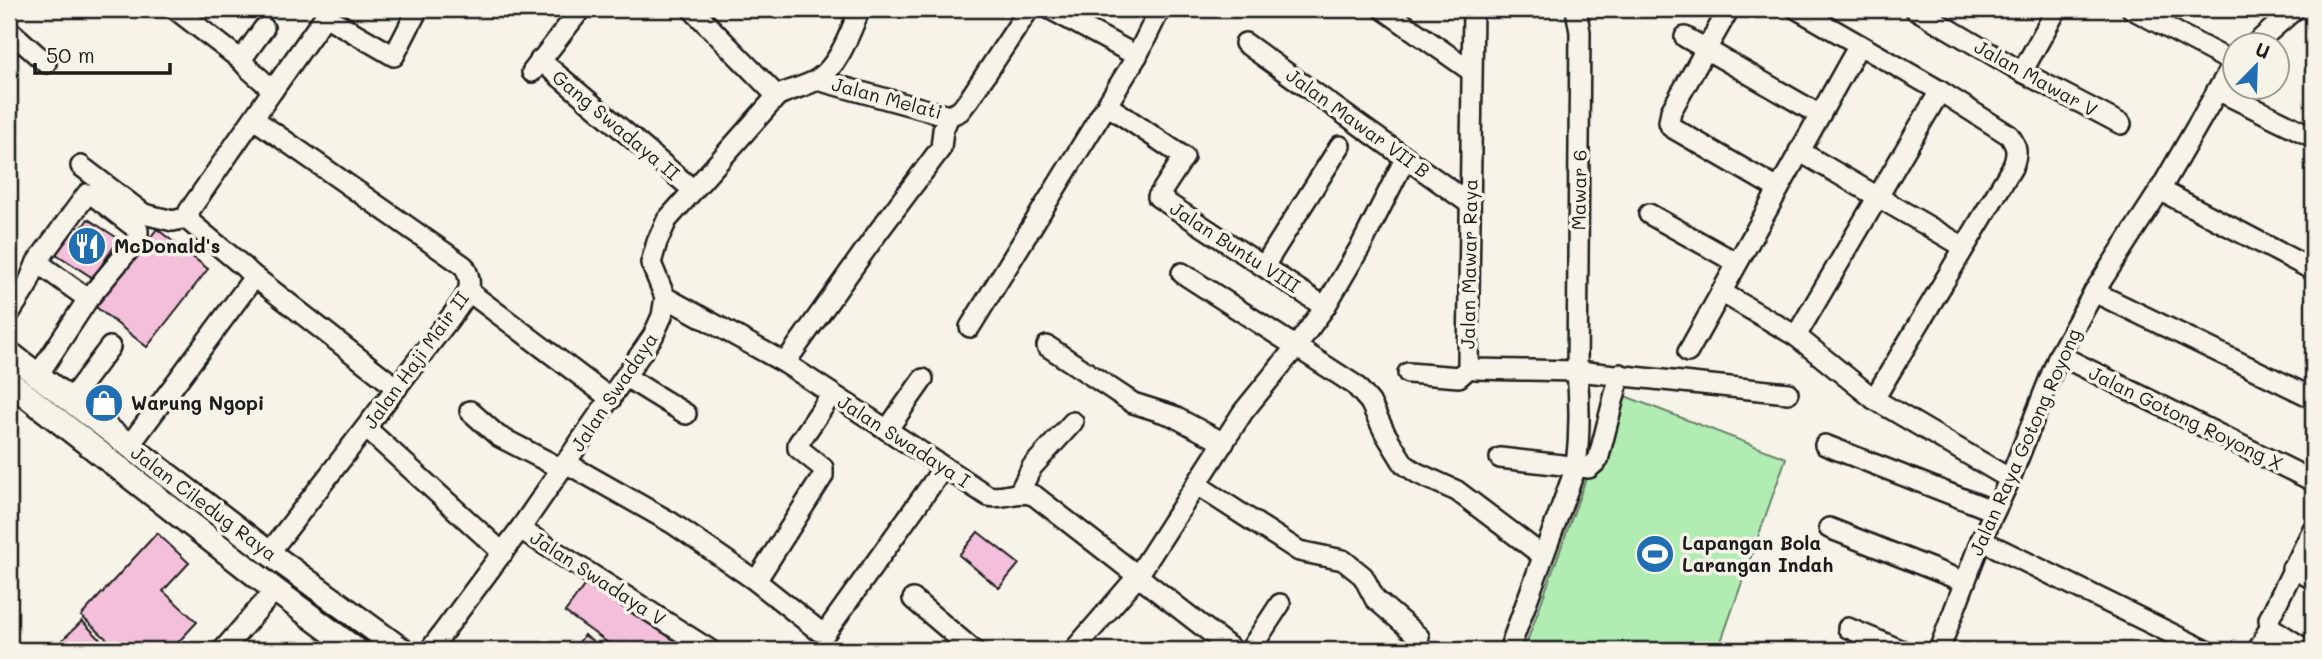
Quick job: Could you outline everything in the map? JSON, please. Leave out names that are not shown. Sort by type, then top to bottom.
[{"type":"main road","name":"Jalan Ciledug Raya","points":[[9,353],[269,553],[402,650]]},
{"type":"main road","name":"Jalan Ciledug Raya","points":[[9,382],[113,465],[356,650]]},
{"type":"main road","points":[[113,465],[130,446]]},
{"type":"street","points":[[175,9],[241,60],[274,90]]},
{"type":"street","points":[[397,388],[251,274],[190,222],[188,211],[328,12],[394,56],[418,9]]},
{"type":"street","name":"Gang Swadaya II","points":[[581,9],[536,66],[692,189]]},
{"type":"street","points":[[692,9],[777,96]]},
{"type":"street","points":[[665,297],[651,263],[667,220],[777,96],[790,88],[817,80],[834,63],[849,37],[860,9]]},
{"type":"street","name":"Jalan Melati","points":[[817,80],[948,116],[960,111],[970,98],[1029,9]]},
{"type":"street","points":[[1050,9],[1137,56]]},
{"type":"street","points":[[970,327],[1137,56],[1160,9]]},
{"type":"street","points":[[1383,9],[1471,71]]},
{"type":"street","name":"Jalan Mawar Raya","points":[[1473,9],[1470,367],[1620,374],[1788,393]]},
{"type":"street","name":"Mawar 6","points":[[1509,650],[1576,467],[1581,413],[1577,371],[1580,32],[1576,9]]},
{"type":"street","points":[[1729,9],[1671,111],[1669,122],[1671,127],[1778,189]]},
{"type":"street","points":[[1797,9],[1940,91],[2009,135],[2015,144],[2017,155],[2013,166],[1874,398]]},
{"type":"street","points":[[2022,72],[2057,9]]},
{"type":"street","points":[[2132,9],[2220,55]]},
{"type":"street","points":[[2269,32],[2295,9]]},
{"type":"street","name":"Jalan Mawar V","points":[[1928,12],[2022,72],[2121,124]]},
{"type":"street","points":[[241,60],[264,28]]},
{"type":"street","points":[[9,30],[46,63]]},
{"type":"street","points":[[1685,37],[1820,115]]},
{"type":"street","name":"Jalan Mawar VII B","points":[[1245,43],[1470,204]]},
{"type":"street","points":[[1688,352],[1859,45]]},
{"type":"street","name":"Jalan Raya Gotong Royong","points":[[1939,650],[2059,355],[2094,292],[2160,190],[2220,85]]},
{"type":"street","points":[[2217,90],[2313,137]]},
{"type":"street","points":[[1796,336],[1940,91]]},
{"type":"street","name":"Jalan Buntu VIII","points":[[1107,105],[1184,157],[1157,197],[1325,306]]},
{"type":"street","points":[[785,363],[941,148],[948,116]]},
{"type":"street","name":"Jalan Haji Mair II","points":[[254,119],[464,266],[470,282],[466,297],[269,553]]},
{"type":"street","points":[[1264,266],[1340,146]]},
{"type":"street","points":[[1799,152],[1964,247]]},
{"type":"street","points":[[1074,650],[1137,577],[1243,412],[1325,306],[1362,244],[1406,158]]},
{"type":"street","points":[[81,166],[154,219],[173,221],[188,217]]},
{"type":"street","points":[[2160,190],[2313,270]]},
{"type":"street","points":[[9,314],[27,286],[37,262],[87,194],[94,195],[138,230],[138,239],[88,299],[38,375]]},
{"type":"street","points":[[1649,214],[1737,263]]},
{"type":"street","points":[[37,262],[88,299]]},
{"type":"street","points":[[1182,272],[1355,385],[1370,402],[1404,464],[1417,473],[1457,491],[1543,556]]},
{"type":"street","points":[[130,446],[249,285],[251,274]]},
{"type":"street","points":[[468,291],[611,398]]},
{"type":"street","points":[[1721,292],[1796,336],[1874,398],[2010,479]]},
{"type":"street","points":[[2094,292],[2313,398]]},
{"type":"street","name":"Jalan Swadaya I","points":[[665,297],[785,363],[988,496],[995,498],[1024,492],[1035,496],[1233,650]]},
{"type":"street","name":"Jalan Swadaya","points":[[430,650],[503,553],[653,337],[662,316],[665,297]]},
{"type":"street","points":[[70,400],[110,346]]},
{"type":"street","points":[[1046,346],[1133,403],[1171,415],[1224,443]]},
{"type":"street","name":"Jalan Gotong Royong X","points":[[2059,355],[2313,481]]},
{"type":"street","points":[[1408,373],[1459,377],[1470,367]]},
{"type":"street","points":[[1500,458],[1589,468],[1598,460],[1620,374]]},
{"type":"street","points":[[626,377],[686,414]]},
{"type":"street","points":[[887,430],[923,379]]},
{"type":"street","points":[[756,581],[823,476],[823,468],[798,448],[798,444],[832,394]]},
{"type":"street","points":[[470,411],[498,436],[564,466],[672,523],[756,581],[819,631],[826,632],[944,467]]},
{"type":"street","points":[[1019,493],[1032,467],[1073,422]]},
{"type":"street","points":[[366,428],[503,553]]},
{"type":"street","points":[[1825,445],[1994,512]]},
{"type":"street","points":[[1197,485],[1299,551],[1343,560],[1363,576],[1375,599],[1419,636]]},
{"type":"street","points":[[1829,528],[1965,582]]},
{"type":"street","name":"Jalan Swadaya V","points":[[520,529],[710,650]]},
{"type":"street","points":[[2258,650],[2270,627],[2269,619],[2292,568],[2313,529]]},
{"type":"street","points":[[1982,540],[2205,650]]},
{"type":"street","points":[[2292,568],[2313,579]]},
{"type":"street","points":[[223,650],[275,590]]},
{"type":"street","points":[[913,599],[973,650]]},
{"type":"street","points":[[1250,650],[1280,604]]},
{"type":"street","points":[[2270,627],[2306,650]]},
{"type":"street","points":[[1848,628],[1901,650]]},
{"type":"green space","name":"Lapangan Bola Larangan Indah","points":[[1617,393],[1786,458],[1718,650],[1524,650]]},
{"type":"building","points":[[816,9],[834,9],[828,17]]},
{"type":"building","name":"McDonald's","points":[[88,219],[119,239],[93,278],[56,254],[74,225],[81,229]]},
{"type":"building","points":[[157,229],[208,269],[147,347],[96,307]]},
{"type":"building","points":[[978,532],[1019,564],[999,588],[959,555]]},
{"type":"building","points":[[157,533],[189,563],[163,591],[197,622],[171,650],[119,650],[81,616]]},
{"type":"building","points":[[592,575],[680,639],[672,650],[618,650],[565,612]]},
{"type":"building","points":[[82,621],[111,650],[52,650]]},
{"type":"building","points":[[584,635],[606,650],[574,650]]},
{"type":"place","name":"McDonald's","points":[[87,246]]},
{"type":"place","name":"Warung Ngopi","points":[[104,403]]},
{"type":"place","name":"Lapangan Bola Larangan Indah","points":[[1655,554]]}]
